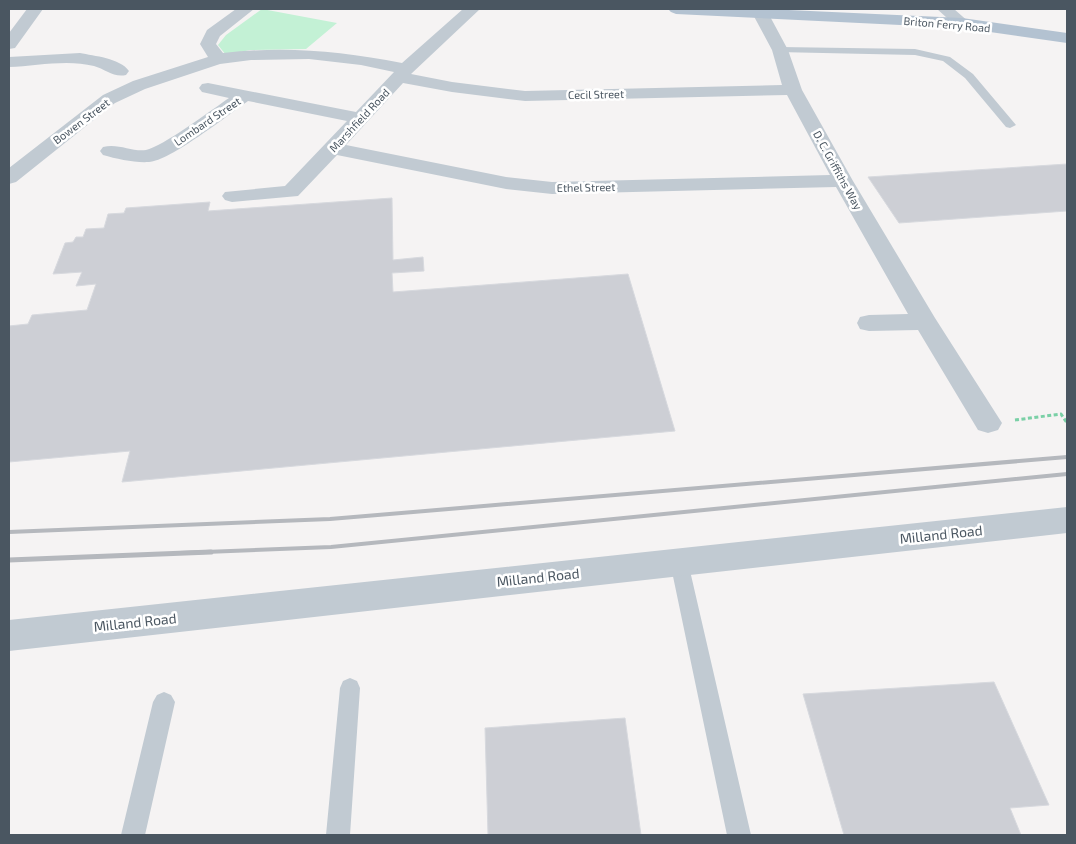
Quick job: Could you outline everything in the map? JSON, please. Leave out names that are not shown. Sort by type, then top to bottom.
[{"type":"main road","name":"Briton Ferry Road","points":[[676,9],[760,11],[962,24],[1067,38]]},
{"type":"street","points":[[218,59],[208,44],[212,33],[246,9]]},
{"type":"street","name":"Marshfield Road","points":[[232,196],[291,192],[402,73],[472,9]]},
{"type":"street","points":[[945,9],[962,24]]},
{"type":"street","name":"D. C. Griffiths Way","points":[[760,11],[780,50],[793,90],[843,181],[925,322],[988,423]]},
{"type":"street","points":[[9,15],[33,12]]},
{"type":"street","points":[[9,44],[33,12]]},
{"type":"street","points":[[100,62],[119,54]]},
{"type":"street","name":"Bowen Street","points":[[9,178],[109,99],[139,85],[218,59],[251,55],[309,54],[361,60],[402,73]]},
{"type":"street","points":[[9,62],[80,58],[100,62],[120,71]]},
{"type":"street","name":"Cecil Street","points":[[402,73],[452,87],[525,96],[793,90]]},
{"type":"street","name":"Lombard Street","points":[[208,88],[246,94],[359,118]]},
{"type":"street","name":"Lombard Street","points":[[110,151],[149,156],[176,143],[246,94]]},
{"type":"street","name":"Ethel Street","points":[[332,148],[506,183],[552,188],[843,181]]},
{"type":"street","points":[[869,323],[925,322]]},
{"type":"street","name":"Milland Road","points":[[9,636],[1067,520]]},
{"type":"lane","points":[[780,50],[915,52],[946,59],[969,76],[1010,125]]},
{"type":"lane","points":[[678,562],[739,835]]},
{"type":"lane","points":[[338,835],[350,688]]},
{"type":"lane","points":[[133,835],[164,702]]},
{"type":"path","points":[[988,423],[1061,414],[1067,423]]},
{"type":"green space","points":[[262,9],[337,23],[306,49],[250,50],[226,55],[218,45],[226,35]]},
{"type":"building","points":[[1067,164],[1067,211],[899,223],[868,177]]},
{"type":"building","points":[[392,198],[393,260],[423,257],[424,271],[392,273],[393,292],[628,274],[675,431],[122,482],[130,451],[9,462],[9,326],[28,324],[32,315],[87,310],[96,284],[76,286],[82,272],[53,274],[65,243],[73,242],[76,237],[83,237],[86,229],[104,228],[108,214],[124,213],[126,208],[210,202],[208,211]]},
{"type":"building","points":[[994,682],[1049,805],[1010,808],[1021,835],[844,835],[803,694]]},
{"type":"building","points":[[625,718],[641,835],[488,835],[485,728]]},
{"type":"railway","points":[[9,532],[330,519],[1067,457]]},
{"type":"railway","points":[[180,553],[331,547],[1067,474]]},
{"type":"railway","points":[[9,560],[211,552]]}]
